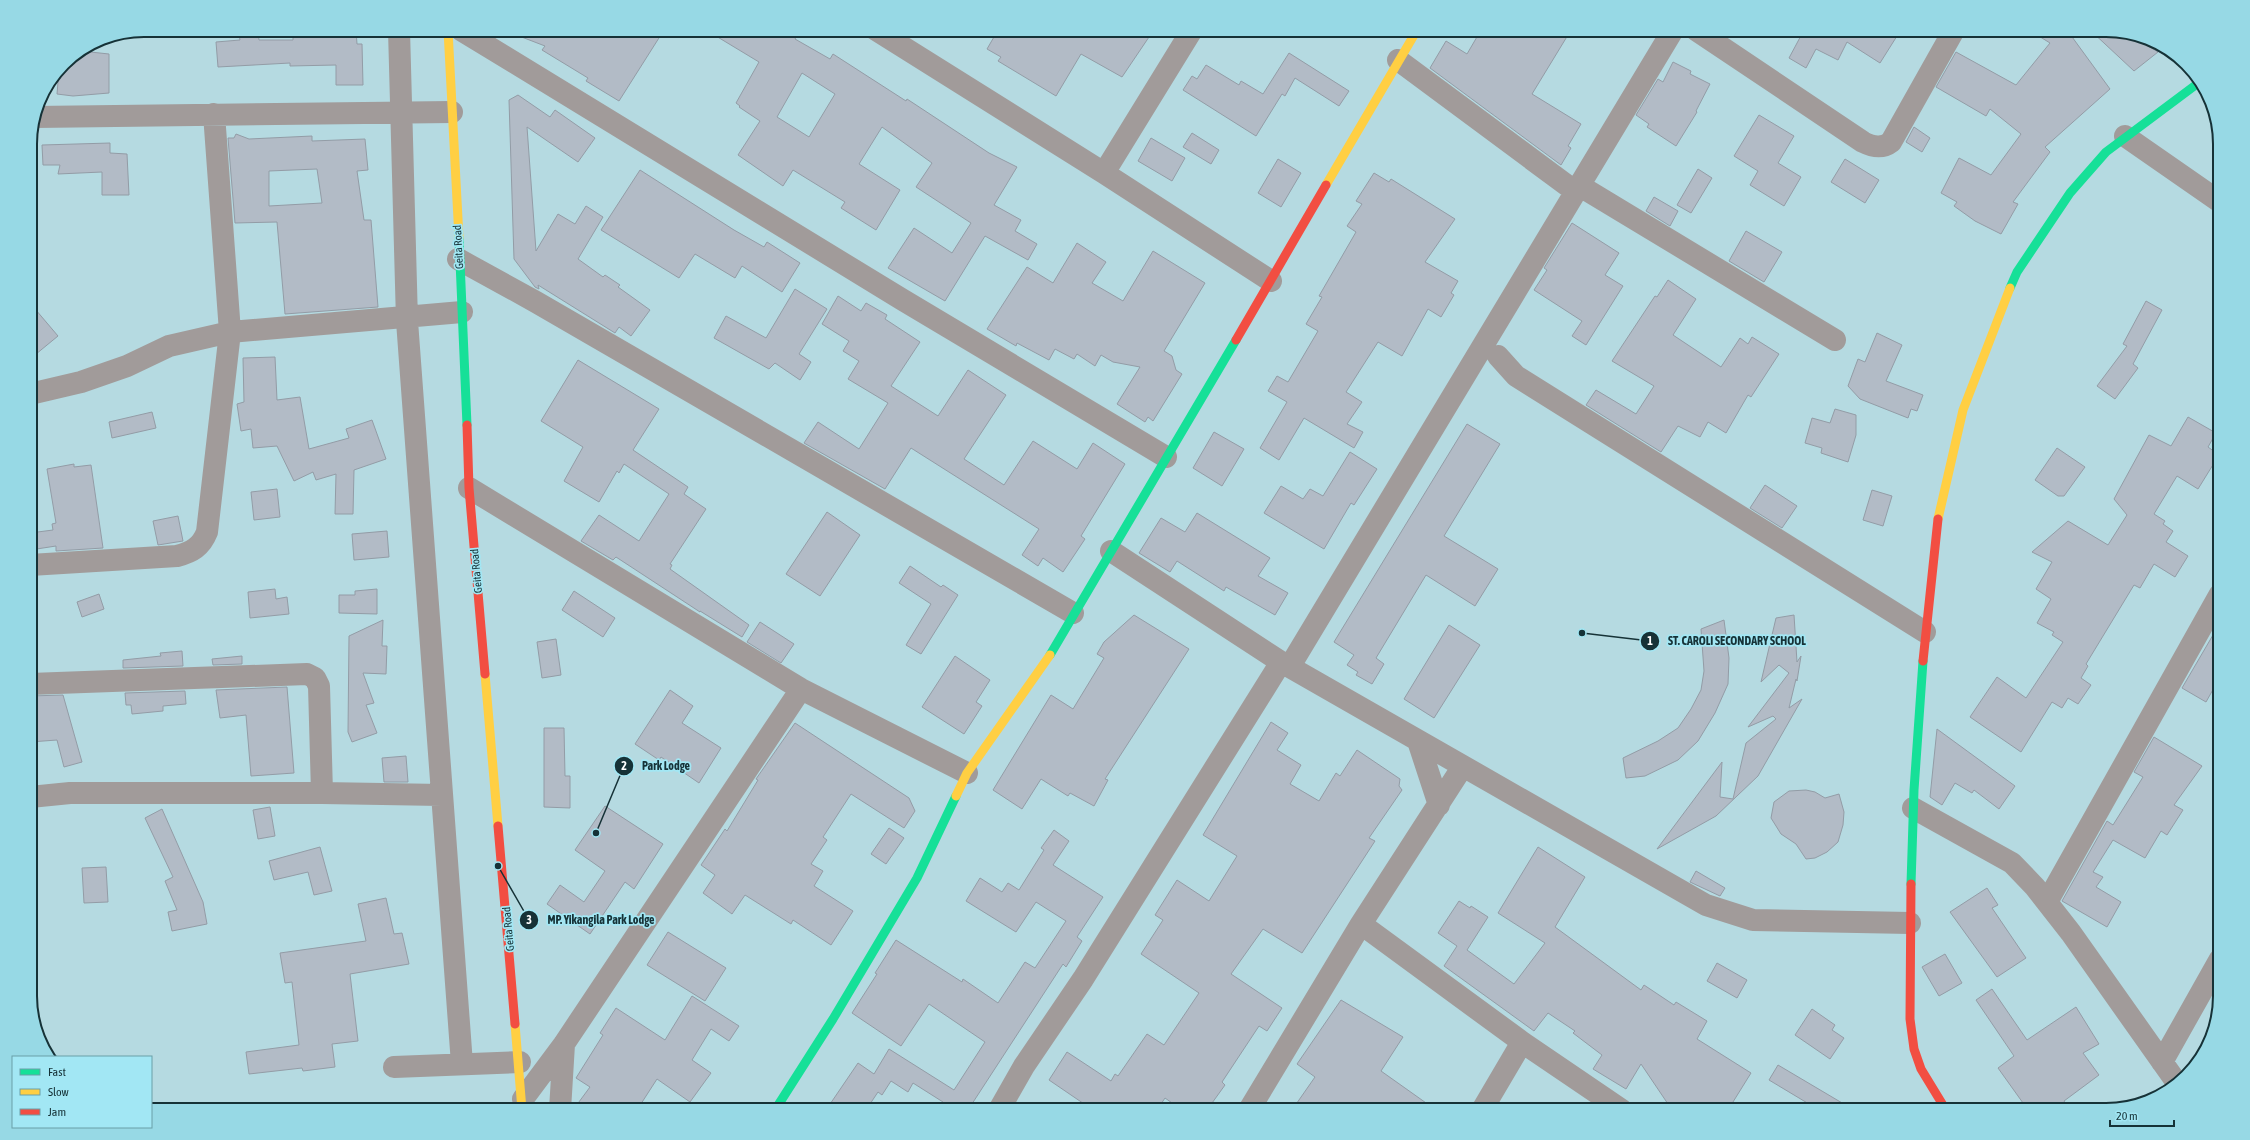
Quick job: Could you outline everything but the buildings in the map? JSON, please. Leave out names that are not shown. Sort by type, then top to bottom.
[{"type":"main road","name":"Geita Road","points":[[448,37],[469,488],[523,1103]]},
{"type":"main road","points":[[779,1103],[833,1019],[917,878],[967,773],[1043,667],[1073,613],[1271,281],[1413,37]]},
{"type":"main road","points":[[1942,1103],[1921,1069],[1914,1049],[1910,1019],[1910,923],[1914,808],[1925,632],[1938,518],[1963,410],[1989,340],[2018,272],[2070,193],[2106,152],[2124,136],[2196,85]]},
{"type":"street","points":[[399,37],[407,316],[462,1064]]},
{"type":"street","points":[[472,37],[904,300],[1166,457]]},
{"type":"street","points":[[887,37],[1104,173],[1271,281]]},
{"type":"street","points":[[1104,173],[1188,37]]},
{"type":"street","points":[[1003,1103],[1286,664],[1578,189],[1669,37]]},
{"type":"street","points":[[1706,37],[1863,142],[1874,147],[1886,146],[1891,142],[1950,37]]},
{"type":"street","points":[[1398,60],[1578,189],[1836,340]]},
{"type":"street","points":[[41,117],[452,112]]},
{"type":"street","points":[[37,565],[177,556],[189,553],[203,541],[207,532],[230,332],[214,114]]},
{"type":"street","points":[[2124,136],[2213,197]]},
{"type":"street","points":[[458,259],[536,302],[1073,613]]},
{"type":"street","points":[[37,392],[81,382],[127,366],[169,346],[230,332],[462,312]]},
{"type":"street","points":[[1498,356],[1516,376],[1925,632]]},
{"type":"street","points":[[469,488],[801,689],[967,773]]},
{"type":"street","points":[[1111,551],[1286,664],[1706,905],[1727,913],[1753,920],[1910,923]]},
{"type":"street","points":[[2046,902],[2213,606]]},
{"type":"street","points":[[37,684],[307,674],[315,678],[319,686],[322,793]]},
{"type":"street","points":[[524,1103],[801,689]]},
{"type":"street","points":[[1418,741],[1439,805]]},
{"type":"street","points":[[1253,1103],[1361,924],[1439,805],[1462,766]]},
{"type":"street","points":[[37,796],[70,793],[322,793],[442,795]]},
{"type":"street","points":[[1914,808],[2012,863],[2071,932],[2174,1079]]},
{"type":"street","points":[[1361,924],[1522,1042],[1612,1103]]},
{"type":"street","points":[[2162,1062],[2213,971]]},
{"type":"street","points":[[1486,1103],[1522,1042]]},
{"type":"street","points":[[560,1103],[564,1044]]},
{"type":"street","points":[[394,1067],[520,1062]]},
{"type":"street","points":[[1012,1103],[1013,1087]]},
{"type":"traffic: fast","points":[[2010,288],[2017,272],[2070,193],[2106,152],[2196,85]]},
{"type":"traffic: fast","points":[[459,238],[467,425]]},
{"type":"traffic: fast","points":[[1050,655],[1236,340]]},
{"type":"traffic: fast","points":[[1911,884],[1914,790],[1923,661]]},
{"type":"traffic: fast","points":[[779,1103],[833,1019],[917,878],[956,796]]},
{"type":"traffic: slow","points":[[448,37],[459,238]]},
{"type":"traffic: slow","points":[[1326,185],[1413,37]]},
{"type":"traffic: slow","points":[[1938,519],[1963,410],[2010,288]]},
{"type":"traffic: slow","points":[[956,796],[967,773],[1050,655]]},
{"type":"traffic: slow","points":[[485,674],[498,826]]},
{"type":"traffic: slow","points":[[515,1024],[521,1103]]},
{"type":"traffic: jam","points":[[1236,340],[1326,185]]},
{"type":"traffic: jam","points":[[467,425],[469,488],[485,674]]},
{"type":"traffic: jam","points":[[1923,661],[1938,519]]},
{"type":"traffic: jam","points":[[498,826],[515,1024]]},
{"type":"traffic: jam","points":[[1911,884],[1910,1019],[1914,1049],[1921,1069],[1942,1103]]},
{"type":"place","name":"ST. CAROLI SECONDARY SCHOOL","points":[[1582,633]]},
{"type":"place","name":"Park Lodge","points":[[596,833]]},
{"type":"place","name":"MP. Yikangila Park Lodge","points":[[498,866]]}]
